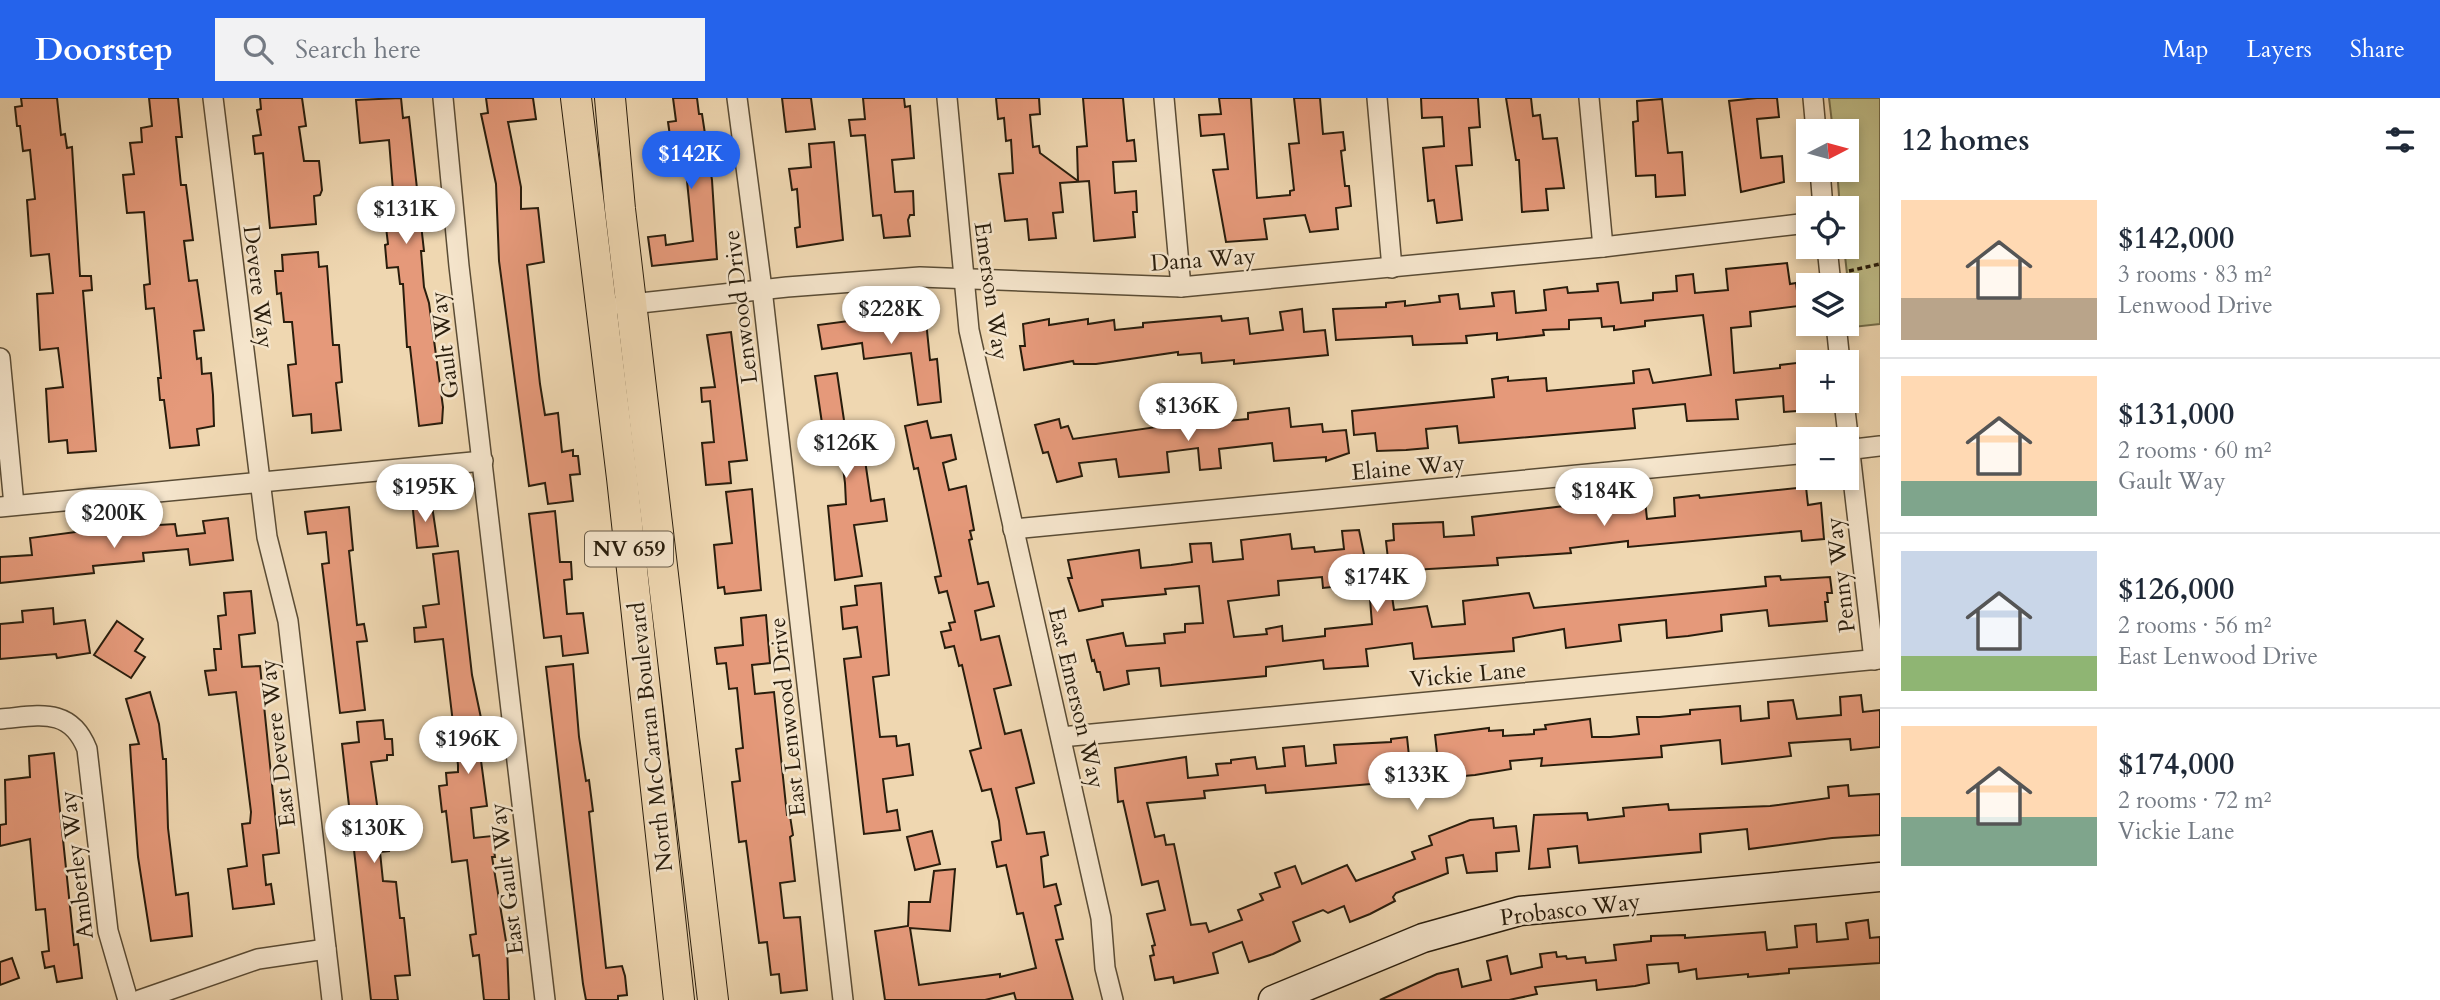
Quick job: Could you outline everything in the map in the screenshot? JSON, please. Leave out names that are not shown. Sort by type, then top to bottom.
[{"type":"main road","name":"North McCarran Boulevard","points":[[576,98],[622,478],[679,1000]]},
{"type":"main road","name":"North McCarran Boulevard","points":[[610,98],[631,304],[713,1000]]},
{"type":"street","name":"Devere Way","points":[[213,98],[259,482]]},
{"type":"street","name":"Gault Way","points":[[443,98],[483,461]]},
{"type":"street","name":"Lenwood Drive","points":[[737,98],[778,428]]},
{"type":"street","name":"Emerson Way","points":[[947,98],[969,330],[986,407]]},
{"type":"street","points":[[1164,98],[1181,287]]},
{"type":"street","points":[[1377,98],[1392,268]]},
{"type":"street","points":[[1589,98],[1602,247]]},
{"type":"street","points":[[1813,98],[1815,119]]},
{"type":"street","name":"Dana Way","points":[[600,308],[762,289],[920,278],[1181,287],[1602,247],[1796,224]]},
{"type":"street","points":[[0,358],[7,506],[483,461]]},
{"type":"street","name":"East Emerson Way","points":[[986,407],[1101,918],[1105,968],[1113,1000]]},
{"type":"street","name":"East Lenwood Drive","points":[[778,428],[843,1000]]},
{"type":"street","points":[[1859,448],[1880,446]]},
{"type":"street","name":"Elaine Way","points":[[1013,529],[1796,454]]},
{"type":"street","name":"East Gault Way","points":[[483,461],[545,1000]]},
{"type":"street","name":"East Devere Way","points":[[259,482],[267,537],[288,621],[332,1000]]},
{"type":"street","name":"Penny Way","points":[[1854,490],[1877,659]]},
{"type":"street","name":"Vickie Lane","points":[[1061,737],[1877,659]]},
{"type":"street","name":"Amberley Way","points":[[0,719],[47,715],[60,718],[74,726],[87,749],[108,931],[128,1000]]},
{"type":"street","name":"Probasco Way","points":[[1273,1000],[1423,938],[1520,911],[1880,877]]},
{"type":"street","points":[[140,1000],[258,959],[326,949]]},
{"type":"path","points":[[1847,271],[1880,264]]},
{"type":"shaded area","points":[[1829,98],[1880,98],[1880,324],[1859,326],[1859,273],[1847,273],[1845,259],[1859,259],[1859,196],[1839,196],[1838,182],[1859,182],[1859,119],[1832,119]]},
{"type":"building","points":[[21,98],[57,98],[61,135],[65,134],[67,148],[72,147],[80,276],[91,276],[92,290],[83,291],[96,451],[68,453],[67,440],[49,442],[46,389],[63,387],[58,348],[40,350],[37,294],[53,293],[49,254],[31,256],[27,200],[35,199],[30,150],[23,151],[20,126],[17,126],[15,107],[22,106]]},
{"type":"building","points":[[149,98],[178,98],[182,137],[176,137],[181,185],[186,185],[193,240],[184,241],[189,281],[197,280],[204,330],[194,331],[197,359],[201,358],[202,374],[211,373],[213,395],[214,426],[197,429],[199,445],[170,448],[164,400],[160,400],[158,378],[161,378],[154,308],[146,309],[144,285],[150,284],[144,212],[127,213],[123,175],[134,174],[130,143],[142,142],[141,128],[152,126]]},
{"type":"building","points":[[260,98],[302,98],[306,126],[299,127],[304,161],[319,161],[322,190],[320,195],[314,196],[316,224],[270,228],[263,153],[255,154],[253,136],[261,135],[257,110],[261,109]]},
{"type":"building","points":[[401,98],[403,118],[409,117],[424,251],[421,251],[424,287],[429,303],[443,407],[442,423],[419,426],[410,347],[407,347],[403,284],[400,284],[398,267],[387,268],[385,245],[388,244],[382,193],[393,191],[389,140],[360,143],[356,100]]},
{"type":"building","points":[[486,98],[533,98],[536,119],[508,122],[521,187],[521,209],[538,208],[544,262],[527,265],[540,384],[545,415],[558,413],[562,452],[573,450],[573,456],[578,456],[580,474],[570,475],[573,501],[548,504],[545,483],[529,486],[499,261],[496,184],[481,114],[488,113]]},
{"type":"building","points":[[673,98],[697,98],[699,114],[702,114],[712,180],[717,259],[652,266],[648,237],[665,235],[666,245],[693,241],[683,141],[671,143],[668,122],[676,121]]},
{"type":"building","points":[[782,98],[811,98],[815,129],[786,132]]},
{"type":"building","points":[[863,98],[904,98],[905,107],[910,106],[914,158],[892,160],[895,192],[913,191],[914,215],[910,215],[908,220],[910,236],[884,238],[881,215],[873,216],[865,135],[851,136],[849,120],[865,119]]},
{"type":"building","points":[[996,98],[1039,98],[1040,114],[1030,115],[1033,147],[1039,146],[1040,153],[1078,181],[1077,147],[1087,146],[1083,98],[1123,98],[1127,141],[1134,140],[1136,161],[1113,162],[1115,193],[1136,191],[1137,212],[1133,212],[1135,237],[1094,241],[1089,181],[1060,183],[1063,212],[1053,213],[1056,238],[1029,240],[1027,219],[1005,221],[999,174],[1013,173],[1011,140],[1006,141],[1004,118],[998,119]]},
{"type":"building","points":[[1219,98],[1251,98],[1257,198],[1290,195],[1290,191],[1294,190],[1289,144],[1299,143],[1294,98],[1320,98],[1323,134],[1343,132],[1345,150],[1341,151],[1345,186],[1349,186],[1351,206],[1336,208],[1338,229],[1310,232],[1305,215],[1264,219],[1267,239],[1226,242],[1213,170],[1228,169],[1224,134],[1201,136],[1199,115],[1221,114]]},
{"type":"building","points":[[1421,98],[1478,98],[1480,127],[1469,128],[1472,165],[1456,166],[1462,220],[1437,223],[1434,200],[1428,201],[1423,148],[1444,146],[1442,117],[1422,118]]},
{"type":"building","points":[[1506,98],[1531,98],[1533,116],[1540,115],[1543,139],[1557,138],[1564,188],[1546,189],[1548,210],[1522,212],[1519,160],[1516,160]]},
{"type":"building","points":[[1777,98],[1779,117],[1757,119],[1761,158],[1782,156],[1784,182],[1741,192],[1729,101]]},
{"type":"building","points":[[1662,99],[1668,153],[1682,152],[1685,195],[1656,197],[1655,175],[1636,176],[1633,122],[1638,121],[1637,101]]},
{"type":"building","points":[[834,142],[843,240],[797,247],[795,228],[800,227],[797,189],[792,190],[789,169],[811,167],[809,144]]},
{"type":"building","points":[[318,252],[319,267],[327,266],[333,345],[339,345],[342,382],[336,383],[341,430],[312,433],[311,414],[293,416],[288,365],[296,364],[292,322],[284,322],[275,271],[283,271],[282,255]]},
{"type":"building","points":[[1787,263],[1790,284],[1796,283],[1796,306],[1750,312],[1751,326],[1731,328],[1734,373],[1780,368],[1780,365],[1796,363],[1796,411],[1784,412],[1783,396],[1736,400],[1738,419],[1687,421],[1685,404],[1633,409],[1635,428],[1459,443],[1457,426],[1426,429],[1428,448],[1406,450],[1377,451],[1375,433],[1354,435],[1352,411],[1494,397],[1492,379],[1508,377],[1508,381],[1546,378],[1547,391],[1634,383],[1633,371],[1649,369],[1653,383],[1711,375],[1703,315],[1645,321],[1645,326],[1614,330],[1614,326],[1602,327],[1601,318],[1569,320],[1569,329],[1543,330],[1544,335],[1497,340],[1497,333],[1466,336],[1467,343],[1413,345],[1412,336],[1336,340],[1333,309],[1386,307],[1386,303],[1405,301],[1405,306],[1440,302],[1439,296],[1458,294],[1460,309],[1494,306],[1492,293],[1514,291],[1516,313],[1546,310],[1544,290],[1567,287],[1568,293],[1598,291],[1597,284],[1618,282],[1621,303],[1653,300],[1653,293],[1677,291],[1676,276],[1693,274],[1695,293],[1728,290],[1726,269]]},
{"type":"building","points":[[1302,309],[1304,332],[1325,330],[1328,355],[1234,364],[1234,360],[1202,363],[1201,353],[1178,355],[1178,352],[1096,364],[1074,364],[1073,361],[1024,370],[1020,346],[1025,346],[1023,324],[1049,319],[1049,325],[1088,319],[1088,324],[1114,320],[1115,330],[1143,327],[1143,323],[1221,316],[1222,321],[1248,318],[1250,334],[1283,330],[1280,312]]},
{"type":"building","points":[[925,311],[930,360],[937,359],[941,402],[918,405],[911,353],[864,359],[862,343],[822,349],[818,325]]},
{"type":"building","points":[[731,332],[747,460],[729,462],[731,483],[706,485],[702,443],[714,442],[710,401],[702,402],[701,388],[715,387],[707,335]]},
{"type":"building","points":[[837,373],[845,427],[860,426],[871,501],[884,499],[887,521],[854,525],[862,576],[835,580],[828,506],[846,504],[845,483],[841,453],[820,455],[817,431],[823,430],[815,376]]},
{"type":"building","points":[[1289,408],[1291,427],[1322,424],[1323,432],[1346,430],[1349,453],[1326,461],[1326,457],[1274,461],[1272,443],[1219,449],[1221,468],[1200,470],[1198,448],[1167,452],[1169,472],[1119,477],[1116,459],[1079,463],[1082,476],[1057,482],[1048,452],[1043,453],[1035,425],[1059,419],[1061,428],[1068,426],[1073,439],[1171,425],[1170,417],[1203,413],[1205,423],[1248,419],[1248,413]]},
{"type":"building","points":[[927,421],[931,438],[951,435],[956,459],[943,463],[949,490],[966,486],[974,530],[970,531],[972,539],[969,540],[978,584],[988,582],[994,606],[975,611],[981,640],[999,636],[1011,685],[994,689],[1005,734],[1021,730],[1034,783],[1016,788],[1027,834],[1044,832],[1048,855],[1041,857],[1044,887],[1056,884],[1061,904],[1055,906],[1063,939],[1056,940],[1073,1000],[1016,1000],[1014,993],[985,1000],[885,1000],[875,931],[908,926],[909,902],[930,902],[934,871],[955,869],[950,931],[910,928],[919,985],[1000,974],[1000,977],[1036,968],[1023,913],[1017,914],[1006,865],[997,867],[992,842],[1001,840],[999,821],[991,789],[982,791],[970,751],[981,748],[962,665],[959,666],[954,646],[945,648],[941,632],[951,630],[949,623],[955,622],[947,591],[939,593],[935,577],[941,576],[918,468],[914,469],[905,426]]},
{"type":"building","points":[[1796,488],[1806,490],[1808,505],[1821,503],[1824,539],[1802,541],[1801,531],[1628,547],[1628,541],[1570,548],[1571,553],[1497,558],[1498,565],[1412,570],[1411,566],[1389,568],[1386,541],[1394,540],[1393,524],[1443,522],[1444,537],[1474,535],[1472,517],[1607,501],[1616,504],[1645,500],[1647,519],[1675,516],[1674,498],[1699,495],[1700,498]]},
{"type":"building","points":[[752,489],[761,590],[725,594],[724,587],[718,588],[714,545],[732,543],[726,492]]},
{"type":"building","points":[[431,499],[438,546],[417,548],[412,501]]},
{"type":"building","points":[[349,507],[353,550],[349,551],[357,625],[364,624],[367,641],[357,642],[365,710],[340,713],[322,564],[329,563],[326,532],[308,534],[305,512]]},
{"type":"building","points":[[555,511],[560,562],[571,562],[572,579],[564,580],[567,614],[583,613],[588,653],[563,656],[561,636],[544,638],[529,514]]},
{"type":"building","points":[[228,518],[233,560],[190,565],[188,549],[143,553],[144,561],[93,566],[94,573],[0,583],[0,557],[32,555],[30,538],[106,528],[175,524],[177,536],[205,533],[203,521]]},
{"type":"building","points":[[1359,530],[1370,583],[1323,588],[1322,577],[1278,581],[1279,595],[1228,601],[1234,637],[1267,634],[1266,629],[1282,626],[1283,641],[1325,636],[1325,629],[1372,624],[1370,599],[1392,596],[1394,610],[1427,606],[1432,627],[1465,624],[1463,601],[1529,593],[1534,608],[1766,586],[1765,577],[1780,576],[1781,580],[1830,577],[1832,593],[1827,593],[1828,602],[1825,602],[1827,621],[1769,626],[1767,610],[1721,615],[1722,631],[1688,636],[1667,638],[1666,620],[1619,625],[1621,641],[1566,648],[1564,629],[1513,638],[1514,651],[1414,659],[1412,643],[1366,649],[1368,666],[1324,669],[1323,660],[1266,667],[1266,676],[1161,686],[1159,668],[1127,671],[1129,684],[1104,690],[1087,640],[1123,633],[1126,646],[1165,643],[1164,634],[1185,632],[1185,624],[1203,623],[1199,586],[1165,589],[1166,594],[1102,600],[1103,606],[1079,611],[1068,578],[1072,578],[1068,560],[1139,550],[1141,568],[1171,565],[1192,562],[1190,544],[1211,543],[1213,562],[1243,559],[1241,540],[1290,534],[1292,549],[1314,547],[1315,552],[1344,549],[1342,531]]},
{"type":"building","points":[[458,551],[472,675],[481,718],[483,752],[480,753],[487,806],[471,808],[474,838],[492,836],[495,857],[492,857],[507,947],[509,1000],[484,1000],[479,955],[473,956],[470,935],[476,934],[467,860],[452,862],[446,811],[442,812],[439,786],[447,785],[446,773],[458,772],[443,639],[415,642],[414,628],[426,627],[423,606],[439,604],[433,554]]},
{"type":"building","points":[[881,583],[889,675],[873,677],[880,737],[896,736],[897,746],[909,744],[913,775],[883,779],[887,812],[897,810],[900,830],[864,834],[844,659],[861,657],[857,627],[843,629],[841,607],[857,605],[855,586]]},
{"type":"building","points":[[251,591],[255,633],[239,635],[242,667],[260,666],[279,853],[263,855],[266,885],[271,884],[274,904],[233,909],[228,869],[247,866],[242,824],[250,823],[251,812],[236,692],[209,695],[205,671],[216,670],[214,649],[221,649],[218,616],[226,615],[224,593]]},
{"type":"building","points":[[53,608],[54,624],[85,620],[90,653],[57,658],[56,654],[0,659],[0,624],[23,622],[22,611]]},
{"type":"building","points":[[766,615],[770,663],[752,665],[755,694],[774,692],[787,815],[790,816],[793,835],[790,837],[795,881],[780,883],[784,918],[800,917],[807,990],[781,993],[779,974],[771,975],[767,942],[759,943],[746,841],[739,842],[732,782],[740,781],[736,749],[743,748],[737,688],[729,689],[726,663],[717,664],[715,648],[743,645],[741,618]]},
{"type":"building","points":[[117,621],[143,639],[135,651],[145,657],[131,678],[94,655]]},
{"type":"building","points":[[573,664],[579,737],[593,811],[589,812],[606,968],[622,966],[625,976],[627,995],[618,996],[618,1000],[586,1000],[583,984],[546,667]]},
{"type":"building","points":[[150,692],[159,724],[163,759],[166,759],[168,828],[176,895],[188,893],[192,936],[151,941],[138,857],[130,745],[139,744],[126,699]]},
{"type":"building","points":[[1861,695],[1863,712],[1880,710],[1880,747],[1851,750],[1850,739],[1789,743],[1791,756],[1722,764],[1720,740],[1661,746],[1662,757],[1541,766],[1542,758],[1510,761],[1511,769],[1475,775],[1266,793],[1265,785],[1204,791],[1205,798],[1147,803],[1155,837],[1164,835],[1166,845],[1174,844],[1191,925],[1206,923],[1209,932],[1242,920],[1238,910],[1263,900],[1260,894],[1280,887],[1275,873],[1295,866],[1302,884],[1347,865],[1356,881],[1415,859],[1412,852],[1432,845],[1429,836],[1470,820],[1493,818],[1494,828],[1516,826],[1519,851],[1496,853],[1497,871],[1467,873],[1463,855],[1446,858],[1448,873],[1396,893],[1393,897],[1395,901],[1370,914],[1350,922],[1344,906],[1328,913],[1323,910],[1293,922],[1300,941],[1273,954],[1249,962],[1242,942],[1213,953],[1218,973],[1174,983],[1173,977],[1155,980],[1150,956],[1154,955],[1152,946],[1155,945],[1147,914],[1165,910],[1158,881],[1142,885],[1123,801],[1118,802],[1115,768],[1186,757],[1188,778],[1218,775],[1216,764],[1231,763],[1231,760],[1255,757],[1257,769],[1285,766],[1283,748],[1304,746],[1306,766],[1336,763],[1334,745],[1391,742],[1391,739],[1407,737],[1409,756],[1437,753],[1435,735],[1489,728],[1489,731],[1503,730],[1503,736],[1534,734],[1534,730],[1546,729],[1545,725],[1590,719],[1592,737],[1610,737],[1639,734],[1637,717],[1690,714],[1690,710],[1740,706],[1741,721],[1769,718],[1768,702],[1793,700],[1797,719],[1841,715],[1840,697]]},
{"type":"building","points":[[383,720],[385,739],[392,739],[393,755],[387,755],[387,760],[371,762],[381,833],[386,832],[389,851],[380,852],[383,881],[396,882],[400,918],[404,918],[410,975],[395,976],[398,1000],[371,1000],[342,744],[359,742],[357,722]]},
{"type":"building","points":[[54,753],[74,945],[78,944],[82,978],[57,982],[54,966],[45,968],[42,952],[49,951],[45,909],[36,910],[30,839],[0,846],[0,825],[6,824],[5,780],[30,777],[29,756]]},
{"type":"building","points":[[1848,785],[1849,796],[1880,794],[1880,835],[1832,838],[1749,849],[1747,829],[1700,834],[1701,852],[1579,863],[1577,846],[1548,849],[1550,867],[1529,869],[1534,815],[1587,813],[1588,820],[1624,816],[1623,808],[1668,804],[1669,810],[1770,806],[1829,798],[1828,787]]},
{"type":"building","points":[[932,831],[940,864],[915,870],[907,837]]},
{"type":"building","points":[[1868,920],[1870,938],[1880,937],[1880,963],[1789,969],[1789,973],[1748,977],[1748,974],[1697,979],[1696,969],[1679,972],[1678,963],[1647,965],[1649,983],[1635,986],[1597,990],[1596,980],[1535,987],[1537,994],[1509,1000],[1380,1000],[1437,974],[1458,969],[1462,987],[1491,980],[1487,961],[1507,956],[1511,974],[1542,967],[1540,954],[1556,952],[1557,957],[1566,956],[1567,959],[1585,957],[1586,963],[1616,960],[1614,945],[1651,941],[1651,936],[1685,935],[1685,938],[1765,932],[1767,950],[1797,947],[1795,926],[1816,924],[1817,942],[1848,939],[1846,923]]},
{"type":"building","points":[[12,958],[19,978],[0,985],[0,962]]}]
